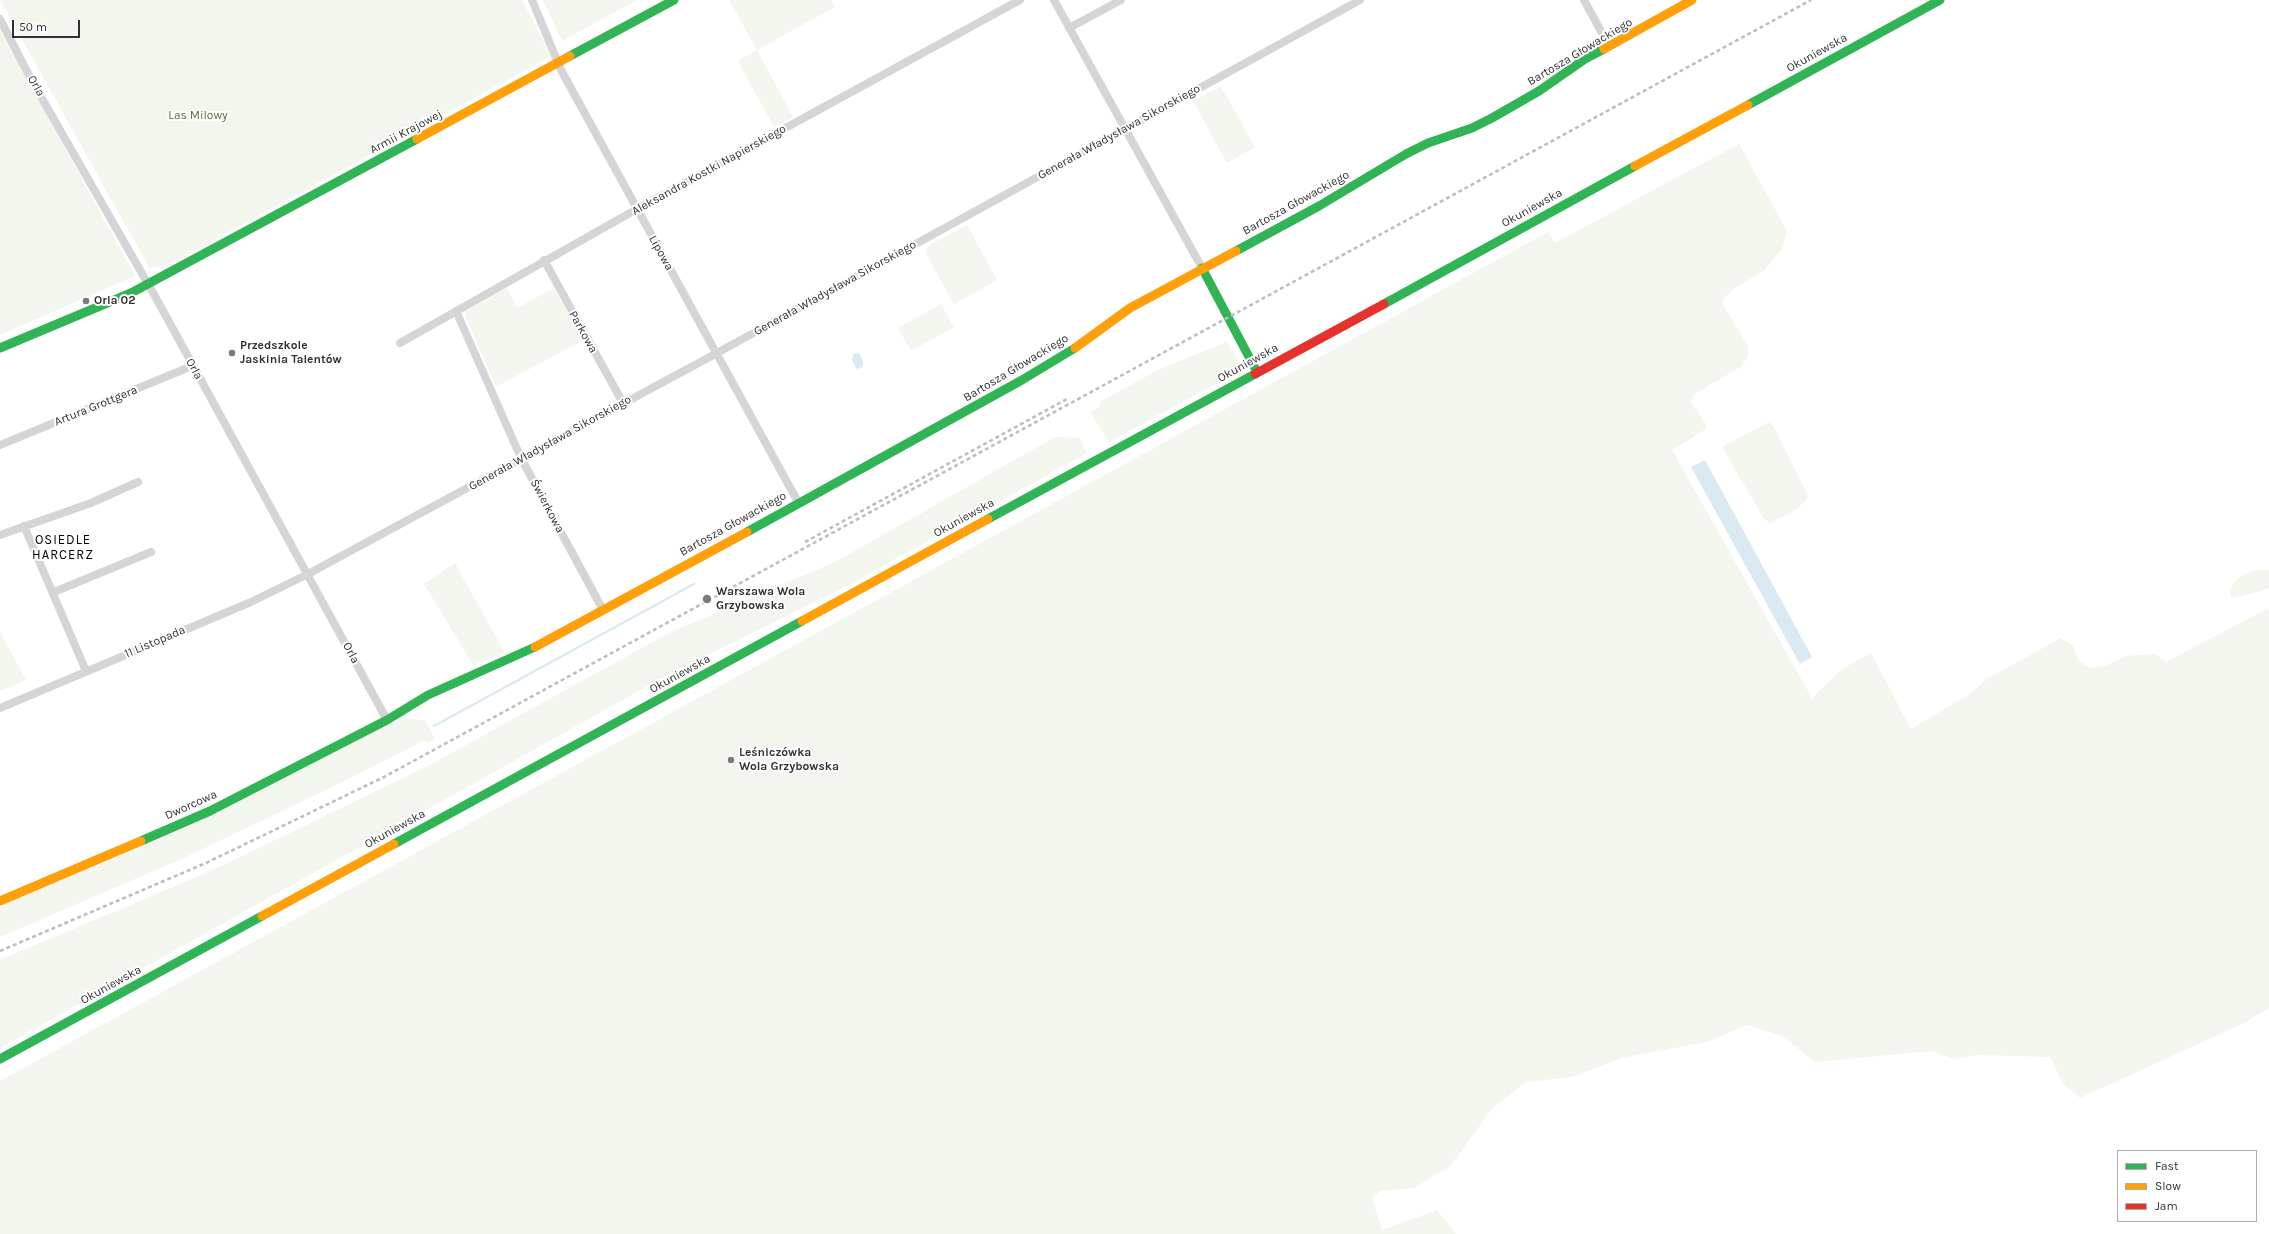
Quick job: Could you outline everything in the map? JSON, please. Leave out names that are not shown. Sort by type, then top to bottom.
[{"type":"street","name":"Lipowa","points":[[532,0],[558,62],[798,502]]},
{"type":"street","name":"Armii Krajowej","points":[[0,348],[148,284],[674,0]]},
{"type":"street","name":"Aleksandra Kostki Napierskiego","points":[[400,344],[544,260],[1020,0]]},
{"type":"street","points":[[1054,0],[1202,268],[1257,372]]},
{"type":"street","points":[[1070,28],[1121,0]]},
{"type":"street","name":"Generała Władysława Sikorskiego","points":[[308,574],[717,353],[1124,128],[1360,0]]},
{"type":"street","points":[[1584,0],[1609,46]]},
{"type":"street","name":"Bartosza Głowackiego","points":[[387,720],[428,695],[534,649],[798,502],[888,456],[1022,380],[1073,349],[1130,308],[1318,206],[1417,148],[1492,118],[1609,46],[1692,0]]},
{"type":"street","name":"Okuniewska","points":[[0,1059],[1940,0]]},
{"type":"street","name":"Orla","points":[[0,19],[32,81],[148,284],[387,720]]},
{"type":"street","name":"Parkowa","points":[[544,260],[623,403]]},
{"type":"street","name":"Świerkowa","points":[[456,311],[521,458],[603,610]]},
{"type":"street","name":"Artura Grottgera","points":[[0,445],[192,366]]},
{"type":"street","points":[[0,535],[91,503],[138,482]]},
{"type":"street","points":[[24,526],[54,592],[86,671]]},
{"type":"street","points":[[54,592],[151,552]]},
{"type":"street","name":"11 Listopada","points":[[0,708],[251,602],[308,574]]},
{"type":"street","name":"Dworcowa","points":[[0,901],[210,811],[387,720]]},
{"type":"green space","name":"Las Milowy","points":[[0,0],[522,0],[551,56],[163,268],[149,267]]},
{"type":"green space","points":[[543,0],[637,0],[562,41]]},
{"type":"green space","points":[[729,0],[831,0],[835,7],[757,50]]},
{"type":"green space","points":[[0,29],[135,276],[0,335]]},
{"type":"green space","points":[[757,50],[793,117],[774,127],[738,61]]},
{"type":"green space","points":[[1221,86],[1255,147],[1227,163],[1193,101]]},
{"type":"green space","points":[[1739,144],[1787,231],[1783,247],[1765,270],[1735,288],[1726,296],[1722,303],[1748,346],[1748,356],[1742,366],[1693,395],[1691,403],[1706,424],[1706,429],[1672,450],[1812,698],[1842,669],[1871,653],[1911,729],[1968,695],[1987,679],[2061,638],[2073,646],[2079,661],[2090,668],[2105,666],[2126,656],[2156,654],[2166,662],[2269,608],[2269,1008],[2244,1023],[2080,1098],[2064,1085],[2050,1057],[1977,1055],[1953,1059],[1932,1051],[1815,1062],[1782,1036],[1747,1025],[1707,1042],[1621,1058],[1572,1077],[1526,1082],[1492,1109],[1450,1166],[1414,1188],[1380,1191],[1372,1199],[1382,1230],[1437,1210],[1456,1234],[0,1234],[0,1081],[1548,232],[1555,243]]},
{"type":"green space","points":[[967,225],[997,280],[954,304],[926,254],[928,246]]},
{"type":"green space","points":[[507,288],[517,308],[554,288],[583,340],[496,387],[465,315],[466,311]]},
{"type":"green space","points":[[941,304],[954,327],[911,351],[898,328]]},
{"type":"green space","points":[[1227,342],[1243,369],[1109,442],[1090,412],[1100,407],[1100,402],[1158,370]]},
{"type":"green space","points":[[1769,422],[1773,426],[1808,495],[1807,499],[1797,509],[1770,523],[1764,519],[1722,447]]},
{"type":"green space","points":[[1055,437],[1079,438],[1087,453],[845,587],[673,672],[0,1048],[0,960],[213,870],[426,767],[669,633],[837,561]]},
{"type":"green space","points":[[455,563],[505,653],[473,665],[424,584]]},
{"type":"green space","points":[[2255,570],[2269,570],[2269,588],[2232,598],[2230,593],[2233,584],[2241,576]]},
{"type":"green space","points":[[0,632],[26,680],[0,691]]},
{"type":"green space","points":[[404,714],[407,719],[425,720],[435,739],[427,743],[425,740],[332,787],[186,857],[0,937],[0,905],[130,852],[221,811]]},
{"type":"shaded area","points":[[859,353],[863,366],[859,369],[856,368],[852,360],[853,354]]},
{"type":"shaded area","points":[[1705,460],[1812,657],[1800,664],[1691,467]]},
{"type":"waterway","points":[[434,726],[694,584]]},
{"type":"railway","points":[[0,951],[206,863],[384,777],[1811,0]]},
{"type":"railway","points":[[805,542],[1067,399]]},
{"type":"traffic: fast","points":[[570,56],[674,0]]},
{"type":"traffic: fast","points":[[1748,105],[1940,0]]},
{"type":"traffic: fast","points":[[1236,251],[1319,206],[1406,154],[1428,143],[1472,128],[1492,118],[1539,91],[1585,59],[1604,49]]},
{"type":"traffic: fast","points":[[0,348],[131,293],[417,139]]},
{"type":"traffic: fast","points":[[1384,304],[1635,166]]},
{"type":"traffic: fast","points":[[1202,268],[1257,372]]},
{"type":"traffic: fast","points":[[747,532],[1022,380],[1075,348]]},
{"type":"traffic: fast","points":[[988,519],[1255,374]]},
{"type":"traffic: fast","points":[[394,844],[802,621]]},
{"type":"traffic: fast","points":[[141,841],[210,811],[387,720],[428,695],[535,647]]},
{"type":"traffic: fast","points":[[0,1059],[262,916]]},
{"type":"traffic: slow","points":[[1604,49],[1692,0]]},
{"type":"traffic: slow","points":[[417,139],[570,56]]},
{"type":"traffic: slow","points":[[1635,166],[1748,105]]},
{"type":"traffic: slow","points":[[1075,348],[1130,308],[1236,251]]},
{"type":"traffic: slow","points":[[802,621],[988,519]]},
{"type":"traffic: slow","points":[[535,647],[747,532]]},
{"type":"traffic: slow","points":[[0,901],[141,841]]},
{"type":"traffic: slow","points":[[262,916],[394,844]]},
{"type":"traffic: jam","points":[[1255,374],[1384,304]]},
{"type":"place","name":"Orla 02","points":[[86,301]]},
{"type":"place","name":"Przedszkole Jaskinia Talentów","points":[[232,353]]},
{"type":"place","name":"Warszawa Wola Grzybowska","points":[[707,599]]},
{"type":"place","name":"Leśniczówka Wola Grzybowska","points":[[731,760]]},
{"type":"district","name":"OSIEDLE HARCERZ","points":[[63,548]]}]
